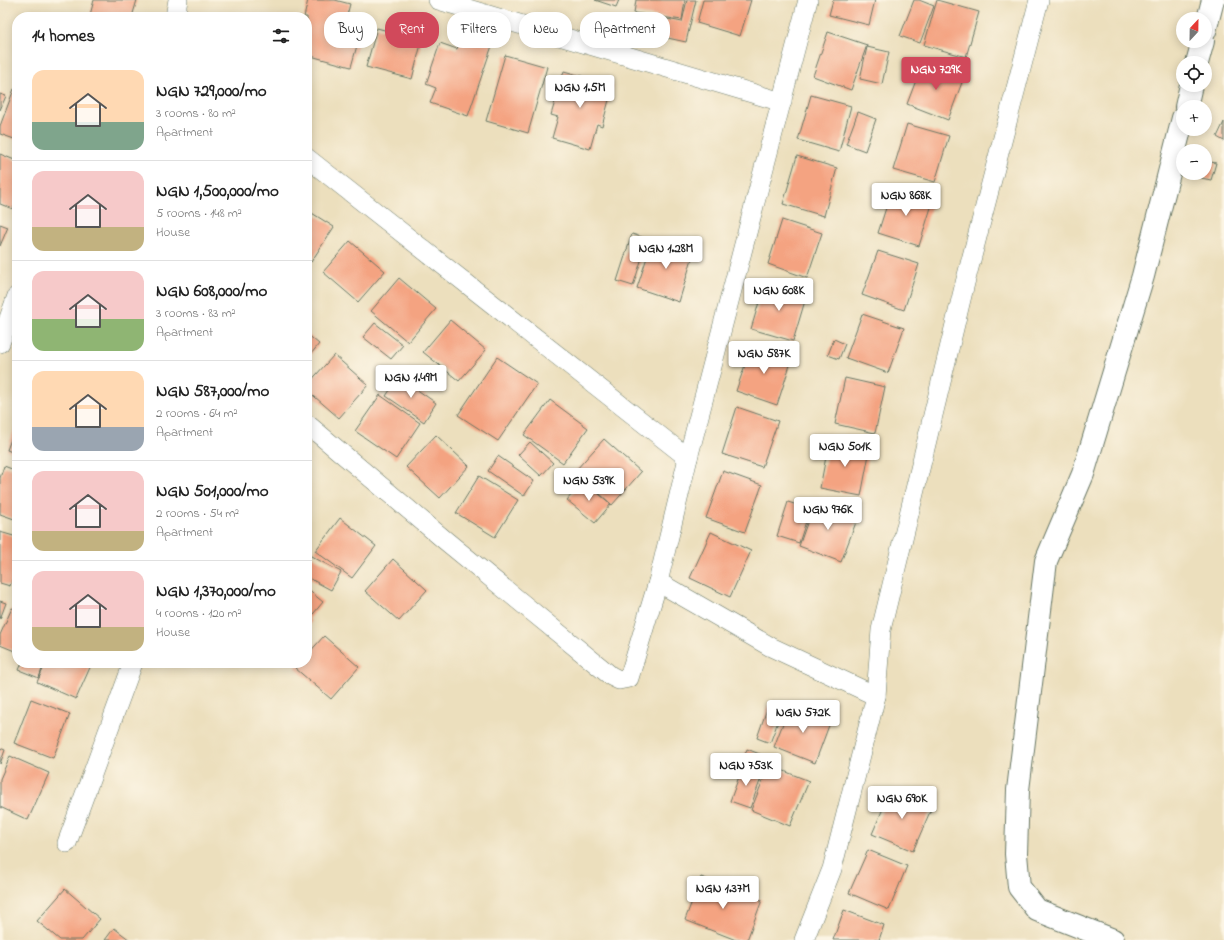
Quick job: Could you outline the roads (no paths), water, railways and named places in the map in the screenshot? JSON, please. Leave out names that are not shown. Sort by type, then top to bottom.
[{"type":"street","points":[[176,12],[178,0]]},
{"type":"street","points":[[438,0],[782,102]]},
{"type":"street","points":[[312,428],[458,552],[611,676],[619,680],[629,678],[658,582],[688,458],[808,0]]},
{"type":"street","points":[[804,940],[832,869],[876,696],[881,630],[965,283],[1039,0]]},
{"type":"street","points":[[1210,12],[1213,0]]},
{"type":"street","points":[[1113,940],[1037,910],[1019,887],[1016,854],[1018,790],[1046,561],[1083,474],[1143,276],[1178,136]]},
{"type":"street","points":[[312,162],[688,458]]},
{"type":"street","points":[[0,344],[12,310]]},
{"type":"street","points":[[658,582],[770,647],[876,696]]},
{"type":"street","points":[[67,844],[131,668]]}]
